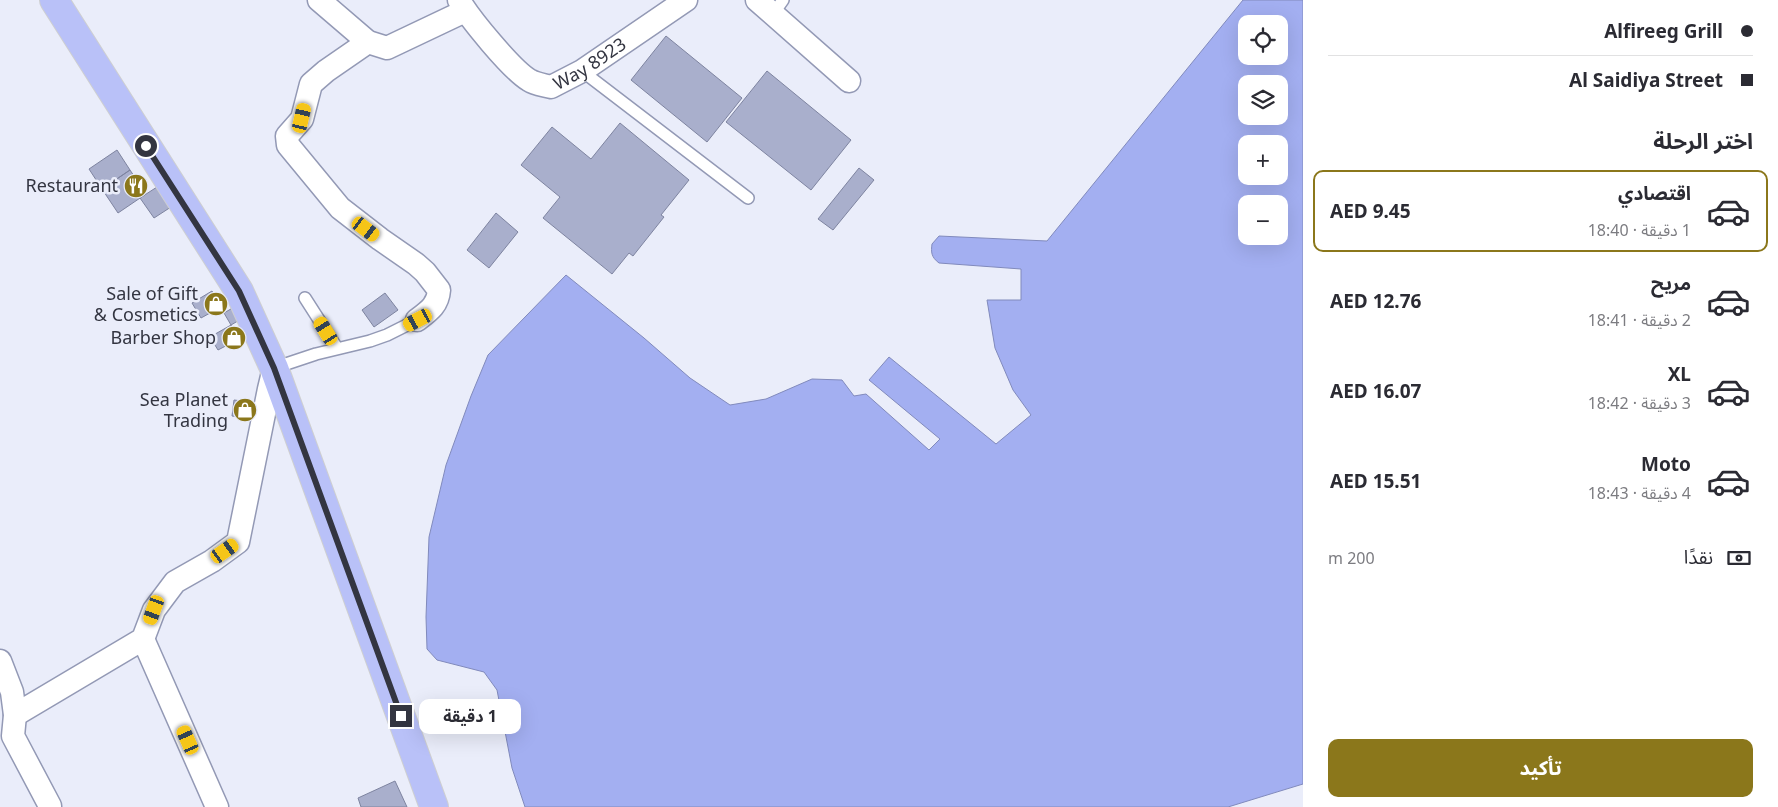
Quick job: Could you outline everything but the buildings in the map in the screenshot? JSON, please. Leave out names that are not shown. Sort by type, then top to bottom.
[{"type":"main road","points":[[54,0],[239,291],[274,368],[434,807]]},
{"type":"street","points":[[318,0],[368,42],[387,48],[462,5]]},
{"type":"street","name":"Way 8923","points":[[462,5],[508,61],[529,80],[551,87],[582,71],[686,0]]},
{"type":"street","points":[[771,5],[849,81]]},
{"type":"street","points":[[368,42],[326,71],[311,84],[302,118],[287,136],[288,145],[340,208],[416,264],[439,290],[438,300],[433,308],[418,320]]},
{"type":"street","points":[[15,715],[143,639],[154,610],[175,582],[212,561],[238,542],[268,389],[274,368]]},
{"type":"street","points":[[143,639],[217,807]]},
{"type":"street","points":[[0,661],[12,692],[15,715],[13,736],[50,806]]},
{"type":"lane","points":[[582,71],[748,198]]},
{"type":"lane","points":[[305,298],[337,348]]},
{"type":"lane","points":[[274,368],[337,348],[387,335],[418,320]]},
{"type":"water","points":[[1243,0],[1303,0],[1303,784],[1228,807],[525,807],[512,768],[497,690],[484,672],[437,660],[427,649],[426,617],[429,537],[446,465],[488,355],[566,275],[690,378],[730,405],[766,399],[812,379],[842,380],[854,396],[866,394],[929,450],[940,439],[869,380],[889,357],[996,444],[1031,415],[1013,390],[995,348],[987,300],[1021,300],[1021,269],[939,263],[932,254],[932,244],[939,236],[1047,241]]},
{"type":"place","name":"Restaurant","points":[[136,186]]},
{"type":"place","name":"Sale of Gift & Cosmetics","points":[[216,304]]},
{"type":"place","name":"Barber Shop","points":[[234,338]]},
{"type":"place","name":"Sea Planet Trading","points":[[245,410]]},
{"type":"route","points":[[146,146],[239,291],[274,368],[401,716]]}]
